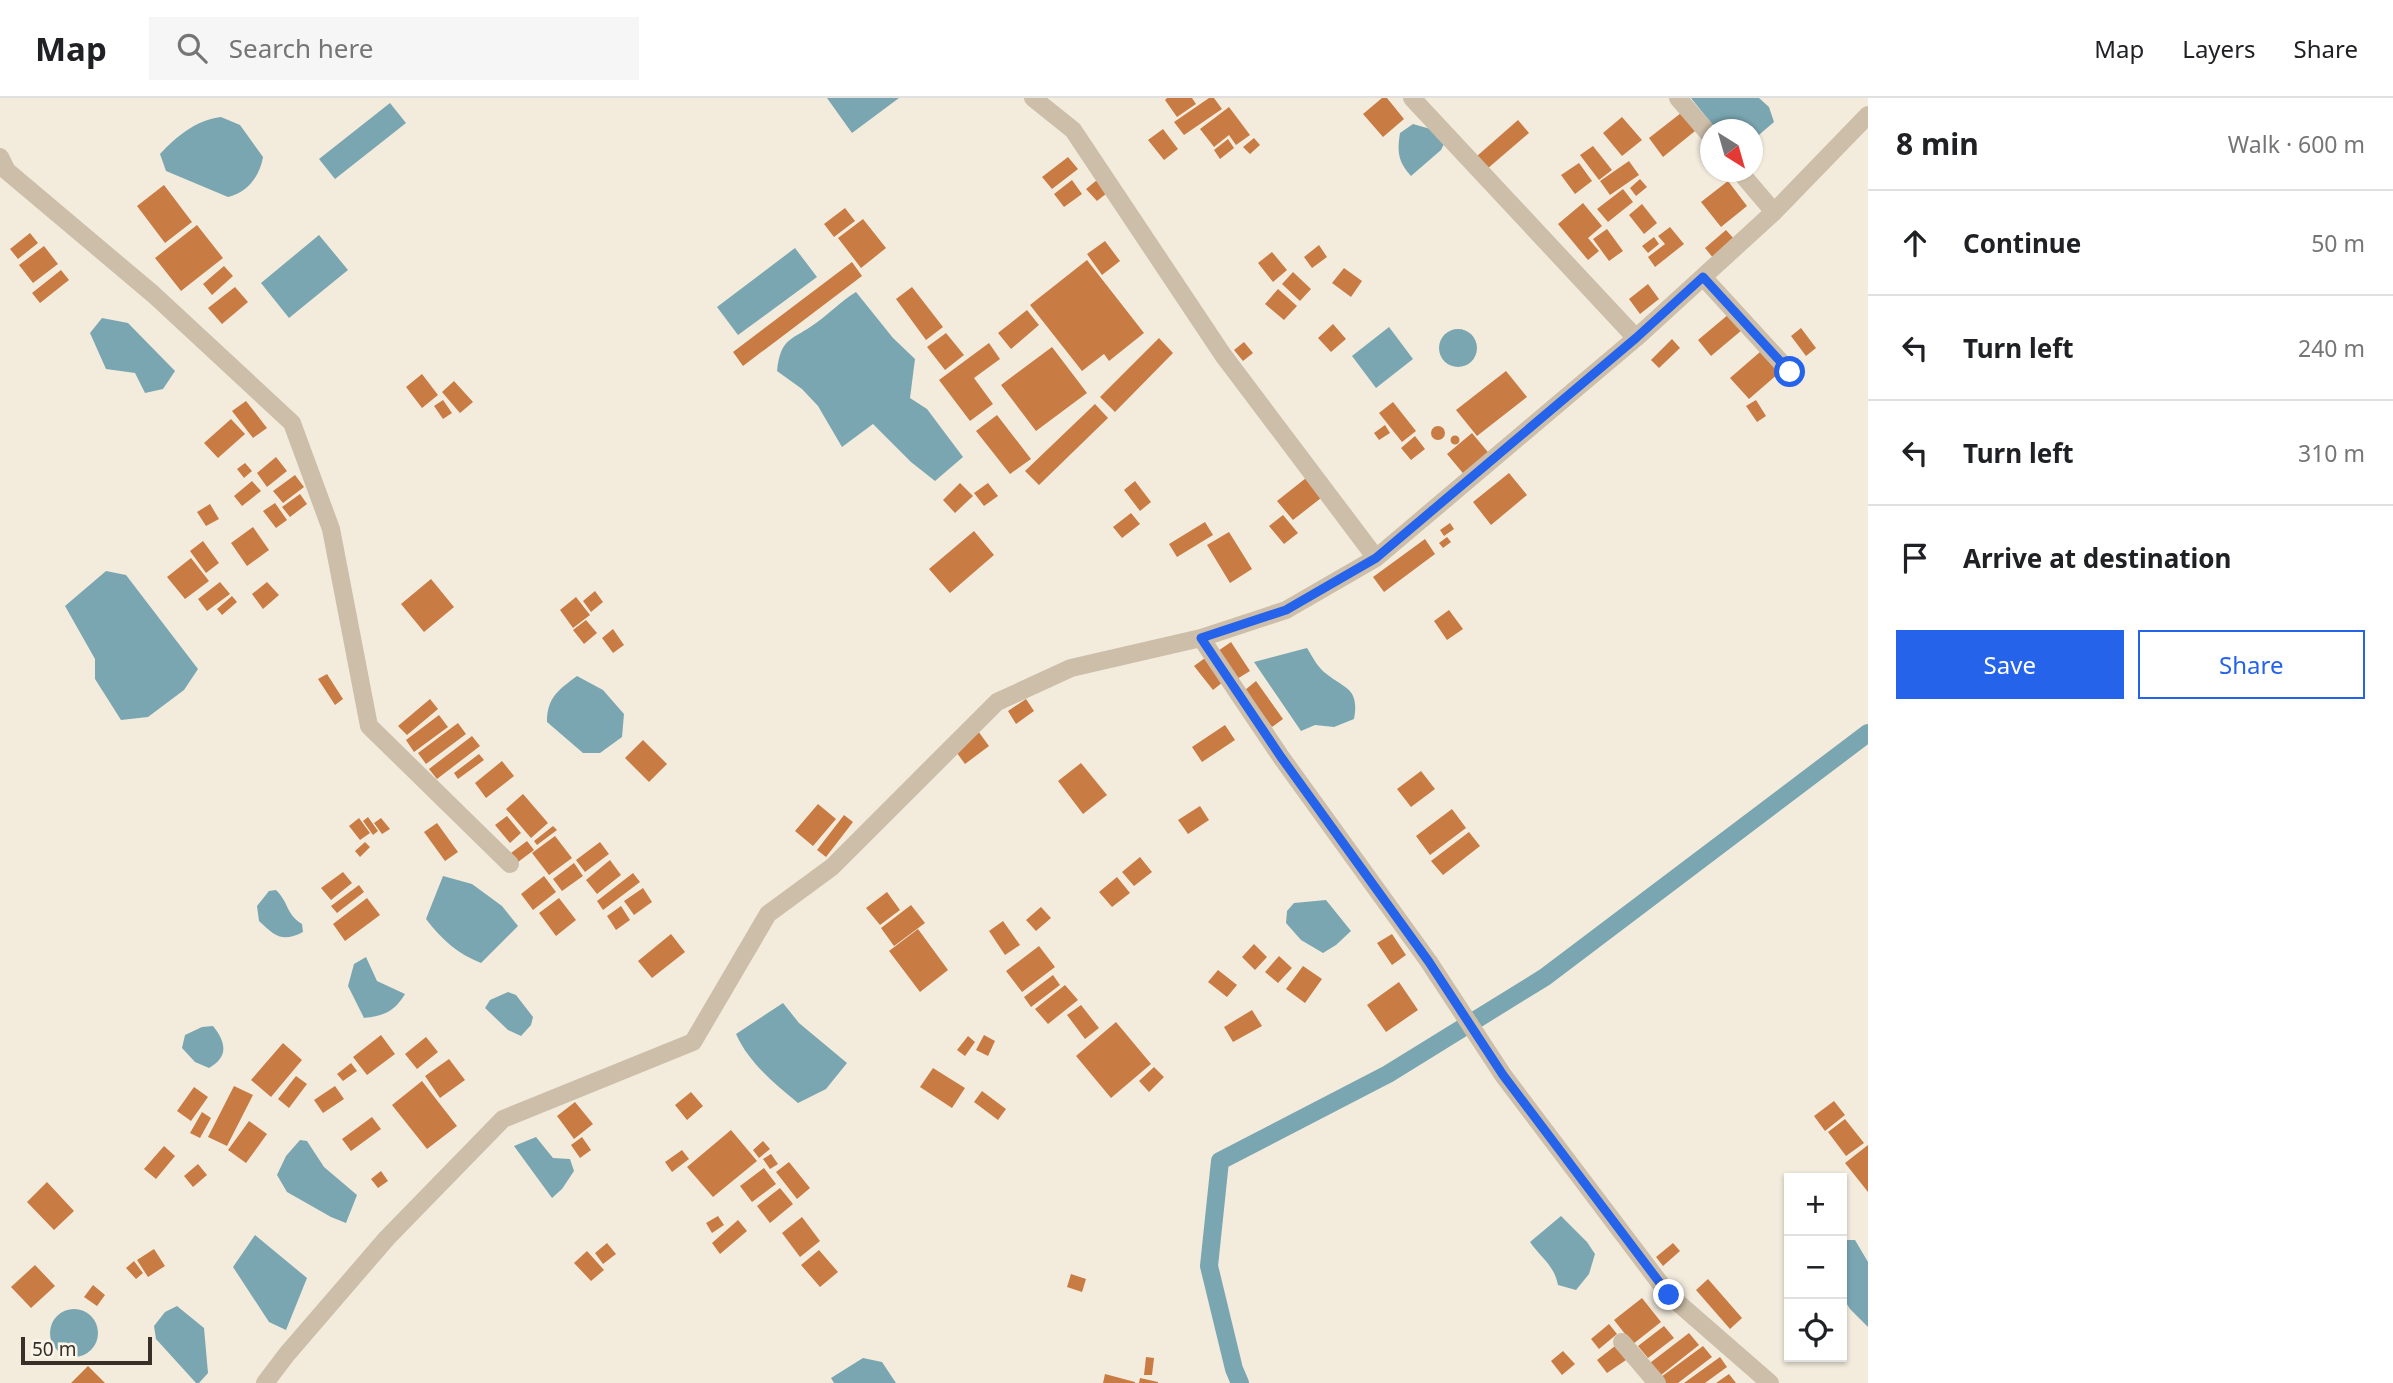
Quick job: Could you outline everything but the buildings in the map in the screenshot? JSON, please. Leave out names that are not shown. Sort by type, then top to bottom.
[{"type":"street","points":[[1033,98],[1073,130],[1223,355],[1376,558]]},
{"type":"street","points":[[1412,98],[1636,338]]},
{"type":"street","points":[[1678,98],[1700,123]]},
{"type":"street","points":[[265,1383],[387,1238],[503,1119],[693,1042],[768,914],[832,867],[997,702],[1071,668],[1201,638],[1286,610],[1376,558],[1636,338],[1774,212],[1868,115]]},
{"type":"street","points":[[0,157],[7,171],[153,294],[292,423],[331,529],[369,726],[510,864]]},
{"type":"street","points":[[1748,182],[1774,212]]},
{"type":"street","points":[[1703,277],[1790,372]]},
{"type":"street","points":[[1201,638],[1281,757],[1429,962],[1503,1075],[1669,1295],[1770,1383]]},
{"type":"street","points":[[1622,1342],[1657,1383]]},
{"type":"water","points":[[827,98],[899,98],[852,133]]},
{"type":"water","points":[[1691,98],[1759,98],[1769,107],[1774,122],[1763,131],[1763,119],[1708,119]]},
{"type":"water","points":[[390,103],[406,123],[335,179],[319,159]]},
{"type":"water","points":[[221,117],[240,125],[263,157],[252,183],[241,192],[228,197],[166,171],[160,154],[188,130]]},
{"type":"water","points":[[1413,124],[1434,130],[1444,144],[1441,150],[1411,176],[1401,161],[1399,146],[1400,133]]},
{"type":"water","points":[[319,235],[348,270],[289,318],[261,283]]},
{"type":"water","points":[[795,248],[817,277],[738,335],[717,307]]},
{"type":"water","points":[[856,292],[893,338],[915,359],[910,398],[927,409],[963,457],[935,481],[911,462],[873,424],[842,447],[818,406],[802,389],[777,371],[781,351],[789,341]]},
{"type":"water","points":[[102,318],[128,323],[175,371],[163,389],[145,393],[135,373],[106,369],[90,333]]},
{"type":"water","points":[[1389,327],[1413,359],[1376,388],[1352,356]]},
{"type":"water","points":[[1458,329],[1471,335],[1477,348],[1471,361],[1458,367],[1445,361],[1439,348],[1445,335]]},
{"type":"water","points":[[106,571],[126,575],[198,669],[184,690],[148,717],[121,720],[95,679],[95,659],[65,606]]},
{"type":"water","points":[[1307,648],[1321,670],[1349,690],[1355,701],[1354,719],[1334,727],[1315,725],[1301,731],[1254,662]]},
{"type":"water","points":[[577,676],[603,690],[624,714],[622,737],[600,753],[583,753],[547,722],[551,701]]},
{"type":"water","points":[[443,876],[472,884],[502,906],[518,926],[481,963],[450,945],[426,919]]},
{"type":"water","points":[[276,890],[293,916],[302,924],[303,932],[290,937],[279,936],[259,921],[257,906],[269,891]]},
{"type":"water","points":[[1326,900],[1351,931],[1323,953],[1301,940],[1286,923],[1287,911],[1294,903]]},
{"type":"water","points":[[366,957],[377,981],[405,994],[388,1012],[364,1018],[348,986],[354,964]]},
{"type":"water","points":[[508,992],[516,995],[533,1017],[531,1025],[521,1036],[508,1030],[485,1008],[490,1000]]},
{"type":"water","points":[[783,1003],[799,1023],[847,1063],[826,1089],[798,1103],[755,1063],[736,1034]]},
{"type":"water","points":[[213,1026],[221,1038],[223,1049],[220,1059],[209,1068],[195,1062],[182,1048],[185,1035],[202,1027]]},
{"type":"water","points":[[536,1137],[553,1158],[570,1159],[574,1171],[552,1198],[514,1146]]},
{"type":"water","points":[[300,1140],[307,1141],[324,1167],[357,1195],[346,1223],[287,1192],[277,1175],[286,1156]]},
{"type":"water","points":[[1561,1216],[1595,1254],[1589,1274],[1576,1290],[1558,1285],[1551,1267],[1530,1242]]},
{"type":"water","points":[[255,1235],[307,1278],[286,1330],[269,1322],[233,1267]]},
{"type":"water","points":[[1847,1240],[1855,1240],[1868,1262],[1868,1327],[1847,1304]]},
{"type":"water","points":[[177,1306],[204,1328],[208,1373],[199,1383],[196,1383],[156,1339],[154,1326],[165,1312]]},
{"type":"water","points":[[74,1309],[91,1316],[98,1333],[91,1350],[74,1357],[57,1350],[50,1333],[57,1316]]},
{"type":"water","points":[[863,1358],[882,1362],[896,1383],[834,1383],[831,1378]]},
{"type":"waterway","points":[[1240,1383],[1234,1369],[1209,1266],[1220,1161],[1388,1074],[1545,977],[1868,733]]},
{"type":"route","points":[[1669,1295],[1503,1075],[1429,962],[1281,757],[1201,638],[1286,610],[1376,558],[1636,338],[1703,277],[1790,372]]}]
